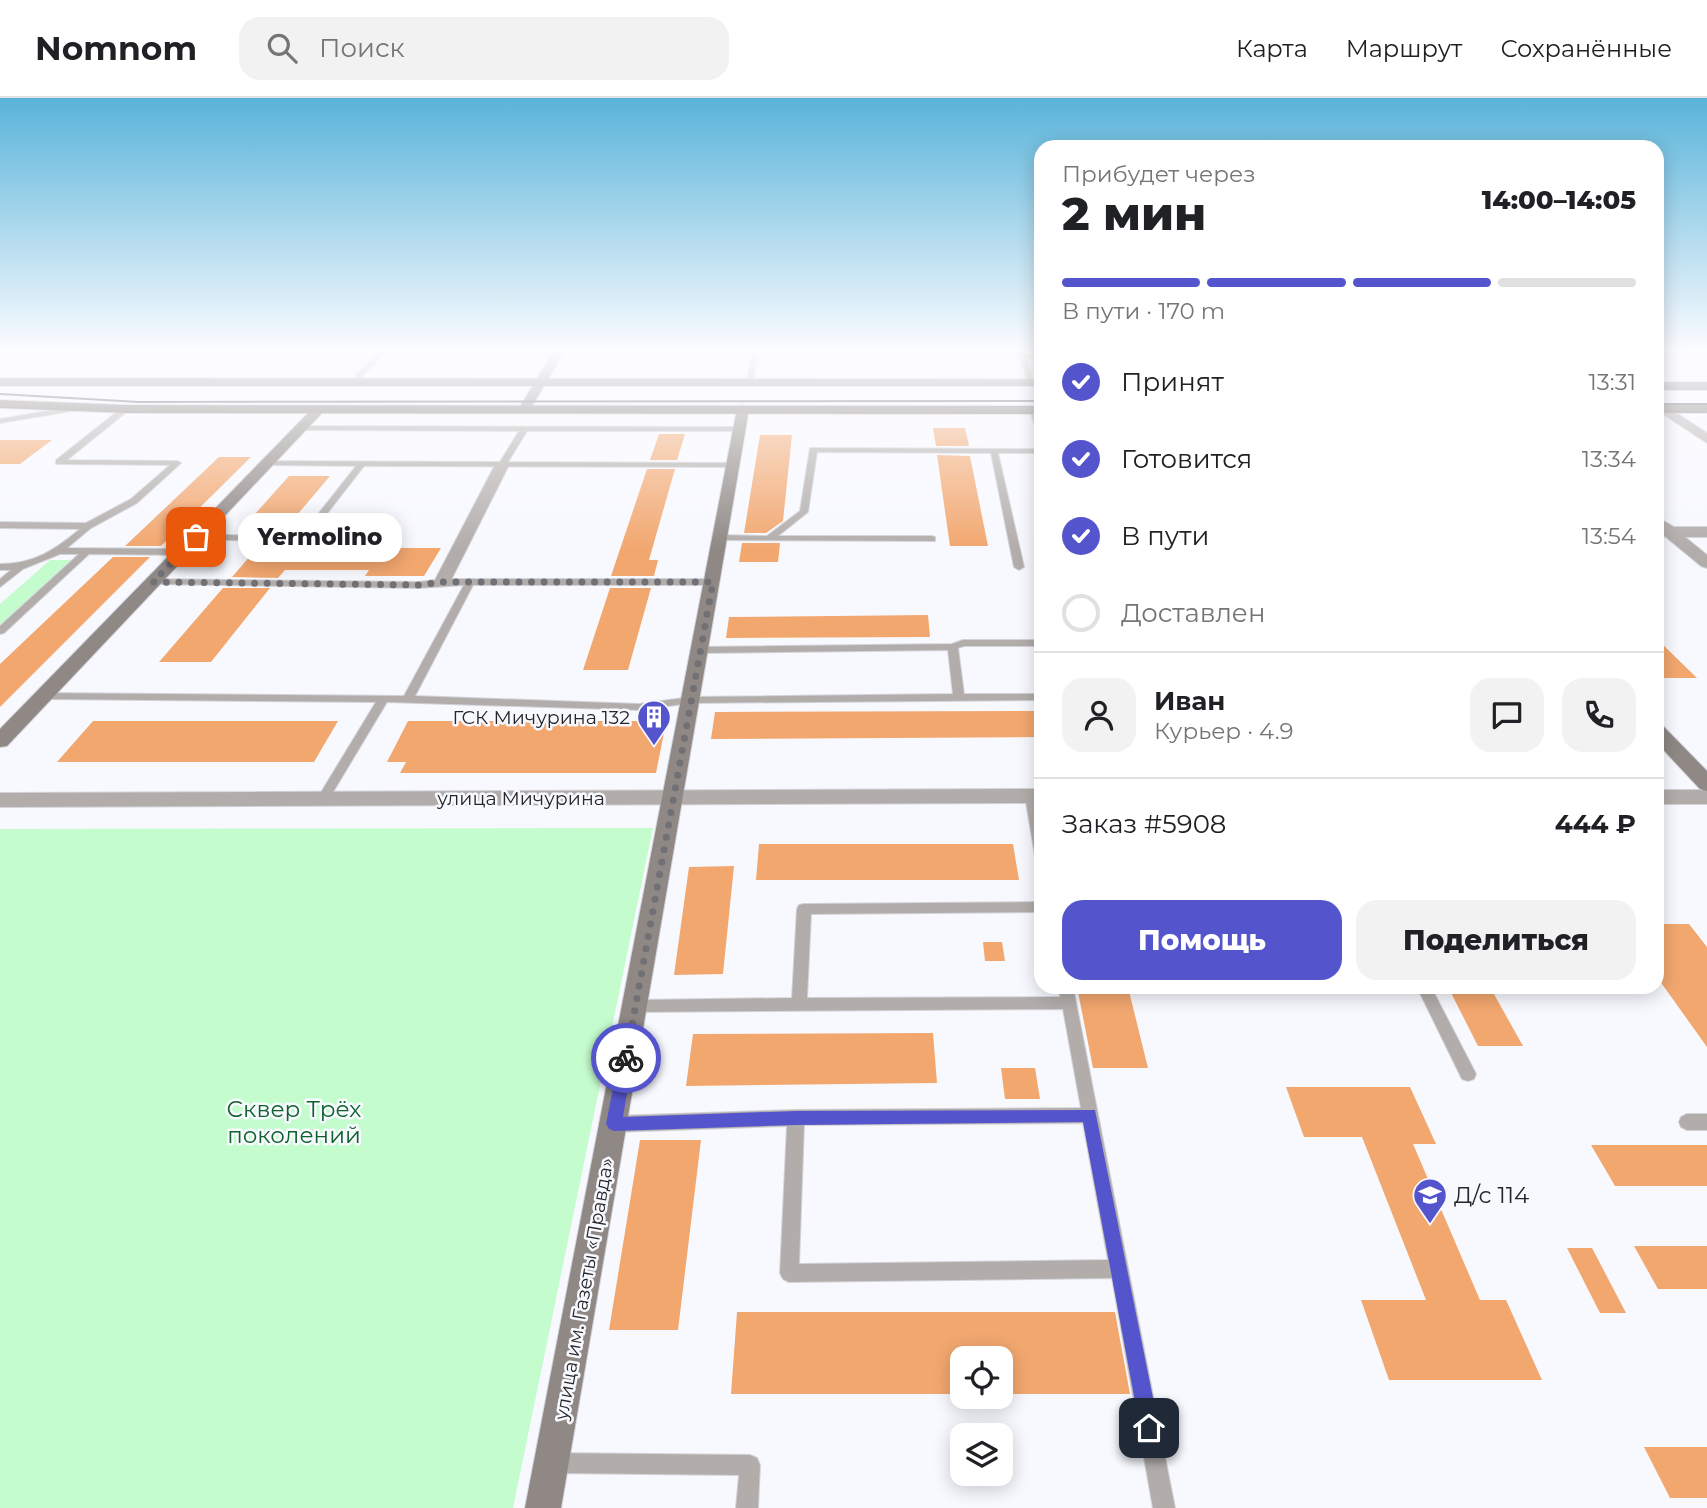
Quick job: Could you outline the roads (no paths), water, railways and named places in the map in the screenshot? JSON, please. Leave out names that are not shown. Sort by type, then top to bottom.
[{"type":"main road","points":[[712,418],[780,418]]},
{"type":"street","points":[[0,740],[311,418]]},
{"type":"street","points":[[1674,418],[1707,439]]},
{"type":"street","name":"улица им. Газеты «Правда»","points":[[543,1508],[741,419]]},
{"type":"street","points":[[442,582],[502,465]]},
{"type":"street","points":[[1664,532],[1707,532]]},
{"type":"street","points":[[1664,532],[1707,563]]},
{"type":"street","points":[[1664,738],[1707,784]]},
{"type":"street","name":"улица Мичурина","points":[[0,800],[1034,796]]},
{"type":"street","points":[[1664,797],[1707,797]]},
{"type":"lane","points":[[0,421],[19,418]]},
{"type":"lane","points":[[0,584],[19,567],[59,551],[88,526],[134,501],[177,463],[59,462],[116,418]]},
{"type":"lane","points":[[301,428],[524,429],[741,419]]},
{"type":"lane","points":[[502,465],[524,429]]},
{"type":"lane","points":[[769,538],[804,512],[813,450],[1034,451]]},
{"type":"lane","points":[[994,451],[1019,567]]},
{"type":"lane","points":[[268,463],[733,465]]},
{"type":"lane","points":[[196,537],[302,540],[361,464]]},
{"type":"lane","points":[[0,525],[88,526]]},
{"type":"lane","points":[[721,538],[932,539]]},
{"type":"lane","points":[[59,551],[182,552]]},
{"type":"lane","points":[[0,631],[87,551]]},
{"type":"lane","points":[[0,567],[19,567]]},
{"type":"lane","points":[[153,582],[419,585],[442,582],[713,582]]},
{"type":"lane","points":[[408,699],[470,582]]},
{"type":"lane","points":[[701,650],[953,647],[963,643],[1034,643]]},
{"type":"lane","points":[[953,647],[959,698]]},
{"type":"lane","points":[[44,696],[384,698],[639,707],[691,700],[1034,697]]},
{"type":"lane","points":[[323,799],[384,698]]},
{"type":"lane","points":[[799,1004],[804,909],[1034,907]]},
{"type":"lane","points":[[1428,994],[1468,1074]]},
{"type":"lane","points":[[636,1006],[799,1004],[1067,995],[1164,1508]]},
{"type":"lane","points":[[614,1124],[796,1118],[1090,1115]]},
{"type":"lane","points":[[796,1118],[789,1273],[1119,1269]]},
{"type":"lane","points":[[1687,1122],[1707,1122]]},
{"type":"lane","points":[[552,1463],[750,1465],[747,1508]]},
{"type":"place","name":"Yermolino","points":[[196,537]]},
{"type":"place","name":"ГСК Мичурина 132","points":[[654,747]]},
{"type":"place","name":"Д/с 114","points":[[1430,1225]]},
{"type":"park label","name":"Сквер Трёх поколений","points":[[294,1122]]}]
